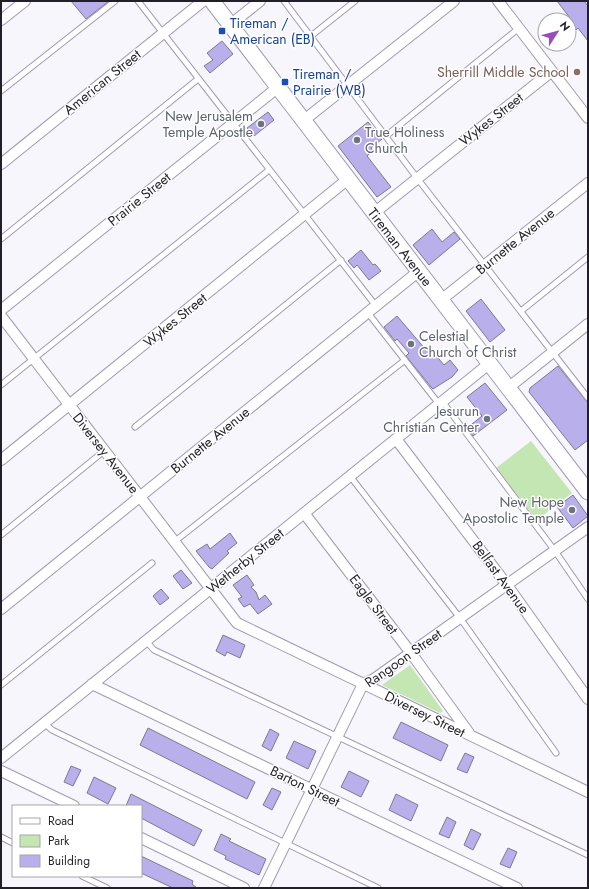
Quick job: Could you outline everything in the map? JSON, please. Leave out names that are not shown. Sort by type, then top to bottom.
[{"type":"street","points":[[1,20],[25,1]]},
{"type":"street","name":"American Street","points":[[1,164],[203,1]]},
{"type":"street","name":"Tireman Avenue","points":[[212,1],[588,492]]},
{"type":"street","points":[[230,25],[260,1]]},
{"type":"street","points":[[303,121],[454,1]]},
{"type":"street","points":[[498,1],[588,118]]},
{"type":"street","name":"Wykes Street","points":[[374,213],[552,71]]},
{"type":"street","name":"Prairie Street","points":[[1,310],[278,88]]},
{"type":"street","name":"Wykes Street","points":[[1,460],[348,179]]},
{"type":"street","name":"Burnette Avenue","points":[[441,300],[588,183]]},
{"type":"street","name":"Burnette Avenue","points":[[1,608],[419,272]]},
{"type":"street","name":"Diversey Avenue","points":[[1,316],[210,589]]},
{"type":"street","points":[[508,388],[588,324]]},
{"type":"street","name":"Wetherby Street","points":[[1,758],[490,363]]},
{"type":"street","name":"Belfast Avenue","points":[[396,439],[507,585],[588,699]]},
{"type":"street","name":"Eagle Street","points":[[304,513],[411,653],[470,735]]},
{"type":"street","name":"Rangoon Street","points":[[264,888],[363,684],[374,680],[588,527]]},
{"type":"street","name":"Diversey Street","points":[[210,589],[236,624],[588,792]]},
{"type":"street","name":"Barton Street","points":[[92,684],[517,888]]},
{"type":"street","points":[[1,771],[72,805]]},
{"type":"street","points":[[142,838],[244,888]]},
{"type":"lane","points":[[1,90],[115,1]]},
{"type":"lane","points":[[138,1],[376,306]]},
{"type":"lane","points":[[284,1],[417,178],[588,398]]},
{"type":"lane","points":[[311,36],[355,1]]},
{"type":"lane","points":[[386,136],[519,28]]},
{"type":"lane","points":[[1,239],[198,79]]},
{"type":"lane","points":[[1,385],[269,170]]},
{"type":"lane","points":[[521,311],[588,257]]},
{"type":"lane","points":[[135,427],[341,260]]},
{"type":"lane","points":[[368,313],[441,403],[555,551],[588,598]]},
{"type":"lane","points":[[174,542],[405,360]]},
{"type":"lane","points":[[1,535],[104,451]]},
{"type":"lane","points":[[350,476],[460,618],[556,753]]},
{"type":"lane","points":[[1,685],[152,563]]},
{"type":"lane","points":[[146,641],[154,650],[337,738],[588,855]]},
{"type":"lane","points":[[44,723],[52,730],[378,888]]},
{"type":"lane","points":[[1,837],[12,842]]},
{"type":"lane","points":[[84,877],[107,888]]},
{"type":"green space","points":[[531,441],[572,493],[537,520],[496,468]]},
{"type":"green space","points":[[410,665],[443,711],[440,713],[382,685]]},
{"type":"building","points":[[71,1],[109,1],[86,19]]},
{"type":"building","points":[[557,1],[584,1],[588,6],[588,41],[578,28],[577,29],[577,12],[565,12]]},
{"type":"building","points":[[222,41],[233,54],[210,73],[204,66],[213,60],[207,53]]},
{"type":"building","name":"New Jerusalem Temple Apostle","points":[[268,112],[274,120],[254,136],[247,128]]},
{"type":"building","points":[[368,122],[382,139],[371,148],[373,151],[367,156],[391,187],[377,197],[338,146]]},
{"type":"building","points":[[432,229],[442,242],[454,232],[460,239],[429,265],[413,245]]},
{"type":"building","points":[[361,250],[373,265],[375,264],[381,271],[369,280],[357,265],[354,268],[348,261]]},
{"type":"building","points":[[481,299],[505,330],[490,342],[466,311]]},
{"type":"building","name":"Celestial Church of Christ","points":[[397,316],[426,350],[429,347],[444,365],[450,360],[458,370],[452,377],[433,389],[431,387],[406,356],[409,353],[397,339],[395,341],[384,327]]},
{"type":"building","points":[[558,366],[588,403],[588,440],[575,450],[529,392],[530,388]]},
{"type":"building","points":[[485,383],[507,410],[473,436],[467,428],[482,416],[467,397]]},
{"type":"building","name":"New Hope Apostolic Temple","points":[[573,495],[588,516],[573,528],[557,507]]},
{"type":"building","points":[[230,533],[237,543],[227,551],[229,553],[212,569],[196,551],[207,544],[210,549]]},
{"type":"building","points":[[181,570],[192,583],[183,589],[173,576]]},
{"type":"building","points":[[247,575],[254,585],[251,587],[256,592],[259,600],[265,595],[272,604],[258,614],[250,604],[244,607],[238,599],[242,597],[233,585]]},
{"type":"building","points":[[161,589],[169,598],[160,605],[153,596]]},
{"type":"building","points":[[223,635],[245,645],[240,658],[227,652],[225,656],[216,651]]},
{"type":"building","points":[[401,722],[448,745],[441,761],[393,738]]},
{"type":"building","points":[[148,728],[255,782],[247,799],[140,745]]},
{"type":"building","points":[[270,729],[279,734],[271,751],[262,746]]},
{"type":"building","points":[[294,741],[316,751],[308,769],[286,758]]},
{"type":"building","points":[[465,753],[474,757],[467,773],[457,769]]},
{"type":"building","points":[[71,766],[81,770],[73,786],[64,782]]},
{"type":"building","points":[[349,771],[369,781],[361,797],[341,787]]},
{"type":"building","points":[[94,777],[116,788],[108,804],[87,793]]},
{"type":"building","points":[[272,788],[281,792],[272,810],[263,805]]},
{"type":"building","points":[[131,794],[202,830],[194,846],[142,819],[142,805],[126,805]]},
{"type":"building","points":[[396,794],[418,805],[411,821],[389,810]]},
{"type":"building","points":[[447,817],[456,822],[449,838],[439,834]]},
{"type":"building","points":[[471,829],[481,834],[473,850],[464,845]]},
{"type":"building","points":[[221,834],[231,839],[229,841],[266,859],[259,875],[225,859],[226,856],[214,850]]},
{"type":"building","points":[[508,848],[517,852],[510,868],[500,864]]},
{"type":"building","points":[[142,856],[193,881],[192,884],[197,888],[173,888],[142,873]]},
{"type":"place","name":"Tireman / American (EB)","points":[[222,31]]},
{"type":"place","name":"Sherrill Middle School","points":[[577,72]]},
{"type":"place","name":"Tireman / Prairie (WB)","points":[[285,82]]},
{"type":"place","name":"New Jerusalem Temple Apostle","points":[[261,124]]},
{"type":"place","name":"True Holiness Church","points":[[357,140]]},
{"type":"place","name":"Celestial Church of Christ","points":[[411,344]]},
{"type":"place","name":"Jesurun Christian Center","points":[[487,419]]},
{"type":"place","name":"New Hope Apostolic Temple","points":[[572,510]]}]
